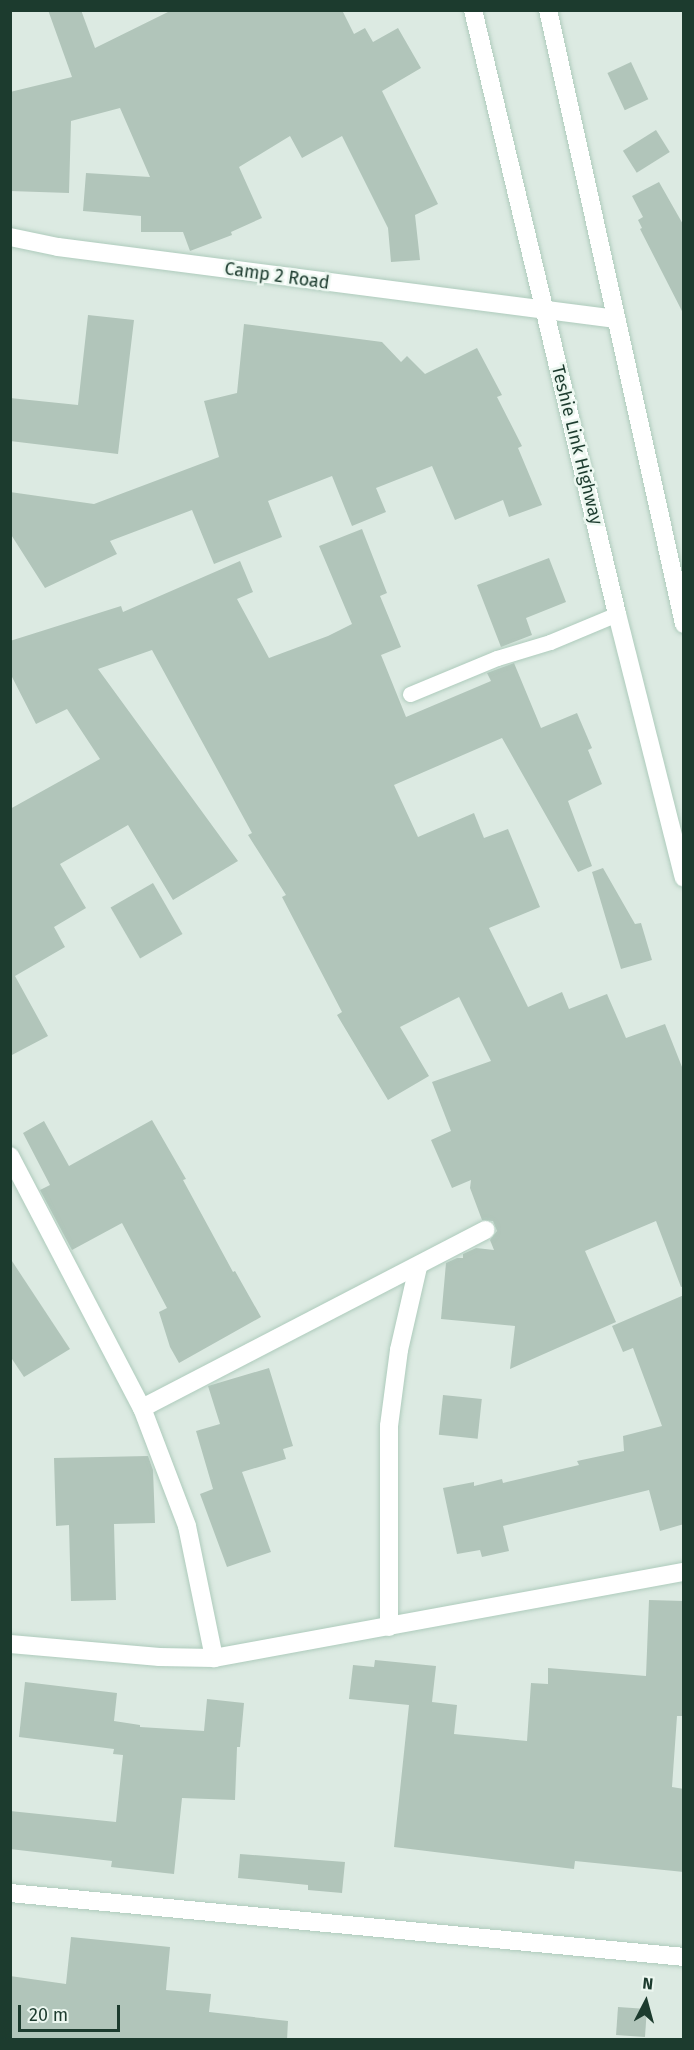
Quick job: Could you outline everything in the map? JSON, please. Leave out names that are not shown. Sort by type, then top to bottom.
[{"type":"street","name":"Teshie Link Highway","points":[[473,10],[617,614],[684,878]]},
{"type":"street","points":[[548,10],[684,624]]},
{"type":"street","name":"Camp 2 Road","points":[[10,237],[58,247],[616,319]]},
{"type":"street","points":[[10,1156],[142,1408],[187,1526],[214,1658]]},
{"type":"street","points":[[142,1408],[486,1230]]},
{"type":"street","points":[[389,1627],[389,1426],[399,1350],[417,1267]]},
{"type":"street","points":[[10,1644],[159,1657],[214,1658],[684,1572]]},
{"type":"street","points":[[10,1893],[684,1957]]},
{"type":"lane","points":[[410,694],[498,658],[550,642],[617,614]]},
{"type":"building","points":[[48,10],[81,10],[95,48],[172,10],[342,10],[354,34],[365,28],[373,42],[398,28],[421,68],[382,91],[438,204],[415,215],[420,260],[391,262],[388,228],[342,136],[302,158],[290,136],[239,167],[262,218],[231,232],[232,235],[190,251],[183,232],[141,232],[141,216],[83,211],[86,173],[150,177],[120,108],[71,121],[69,193],[10,191],[10,92],[72,77]]},
{"type":"building","points":[[631,62],[648,99],[625,110],[607,73]]},
{"type":"building","points":[[656,130],[670,152],[637,173],[623,151]]},
{"type":"building","points":[[659,182],[684,226],[684,315],[640,229],[642,228],[638,220],[643,217],[632,196]]},
{"type":"building","points":[[88,315],[134,320],[118,454],[10,441],[10,398],[78,405]]},
{"type":"building","points":[[244,324],[382,342],[401,362],[407,356],[425,374],[477,348],[502,395],[497,397],[522,446],[518,448],[542,505],[509,517],[503,500],[455,520],[432,466],[376,488],[386,512],[352,526],[332,476],[268,501],[282,537],[214,564],[192,510],[110,541],[117,554],[45,588],[10,533],[10,492],[94,504],[219,457],[204,401],[237,393]]},
{"type":"building","points":[[362,529],[387,593],[380,596],[401,647],[381,655],[406,717],[491,681],[487,673],[514,663],[541,728],[577,713],[592,748],[588,750],[602,784],[568,801],[592,866],[578,872],[502,738],[394,785],[418,837],[474,813],[484,838],[508,829],[540,907],[489,928],[528,1007],[562,992],[569,1009],[607,994],[626,1038],[665,1024],[684,1072],[684,1286],[681,1287],[656,1221],[585,1251],[616,1322],[510,1369],[515,1326],[441,1319],[446,1263],[463,1258],[463,1254],[476,1248],[494,1250],[490,1240],[497,1231],[493,1221],[482,1220],[470,1188],[471,1180],[452,1188],[431,1140],[451,1131],[432,1082],[491,1061],[459,997],[400,1027],[429,1076],[388,1100],[337,1015],[342,1012],[282,897],[286,895],[248,835],[252,833],[152,650],[98,669],[238,861],[173,900],[128,825],[60,864],[86,908],[54,927],[65,947],[15,976],[48,1036],[10,1056],[10,809],[100,759],[67,709],[36,724],[10,673],[10,641],[121,606],[123,612],[240,561],[253,592],[237,599],[269,658],[328,636],[352,624],[319,546]]},
{"type":"building","points":[[549,558],[566,602],[526,618],[532,635],[501,647],[477,585]]},
{"type":"building","points":[[603,868],[635,924],[641,923],[652,960],[621,969],[592,872]]},
{"type":"building","points":[[153,883],[182,934],[140,959],[111,908]]},
{"type":"building","points":[[152,1120],[186,1179],[183,1180],[233,1272],[235,1271],[261,1317],[179,1363],[170,1347],[159,1312],[167,1308],[122,1223],[72,1250],[40,1190],[50,1185],[23,1133],[44,1121],[69,1166]]},
{"type":"building","points":[[10,1258],[70,1349],[24,1377],[10,1356]]},
{"type":"building","points":[[684,1295],[684,1524],[660,1531],[649,1490],[503,1526],[509,1551],[482,1557],[480,1550],[457,1554],[443,1488],[474,1482],[474,1486],[502,1479],[503,1483],[579,1465],[577,1461],[624,1451],[623,1436],[662,1426],[633,1348],[623,1352],[612,1326]]},
{"type":"building","points":[[269,1368],[293,1446],[283,1449],[286,1459],[242,1472],[271,1552],[227,1567],[200,1494],[213,1489],[196,1431],[220,1424],[208,1386]]},
{"type":"building","points":[[443,1395],[482,1399],[478,1439],[439,1435]]},
{"type":"building","points":[[148,1456],[153,1470],[155,1523],[114,1524],[116,1600],[71,1601],[69,1525],[56,1526],[54,1458]]},
{"type":"building","points":[[649,1600],[684,1601],[684,1716],[677,1716],[672,1787],[684,1789],[684,1872],[575,1861],[574,1869],[394,1847],[409,1705],[349,1699],[353,1665],[374,1667],[375,1660],[436,1666],[432,1702],[457,1705],[454,1734],[527,1741],[531,1683],[548,1684],[548,1668],[646,1676]]},
{"type":"building","points":[[25,1682],[117,1693],[114,1721],[140,1725],[140,1727],[204,1731],[207,1699],[244,1703],[240,1747],[237,1747],[235,1800],[182,1798],[174,1874],[111,1867],[112,1861],[10,1849],[10,1811],[116,1822],[123,1755],[113,1754],[114,1749],[19,1737]]},
{"type":"building","points":[[240,1854],[345,1862],[342,1893],[308,1890],[308,1885],[238,1878]]},
{"type":"building","points":[[71,1937],[170,1947],[166,1990],[211,1994],[209,2012],[288,2021],[287,2040],[10,2040],[10,1976],[66,1984]]},
{"type":"building","points":[[618,2007],[647,2009],[645,2037],[616,2035]]}]
